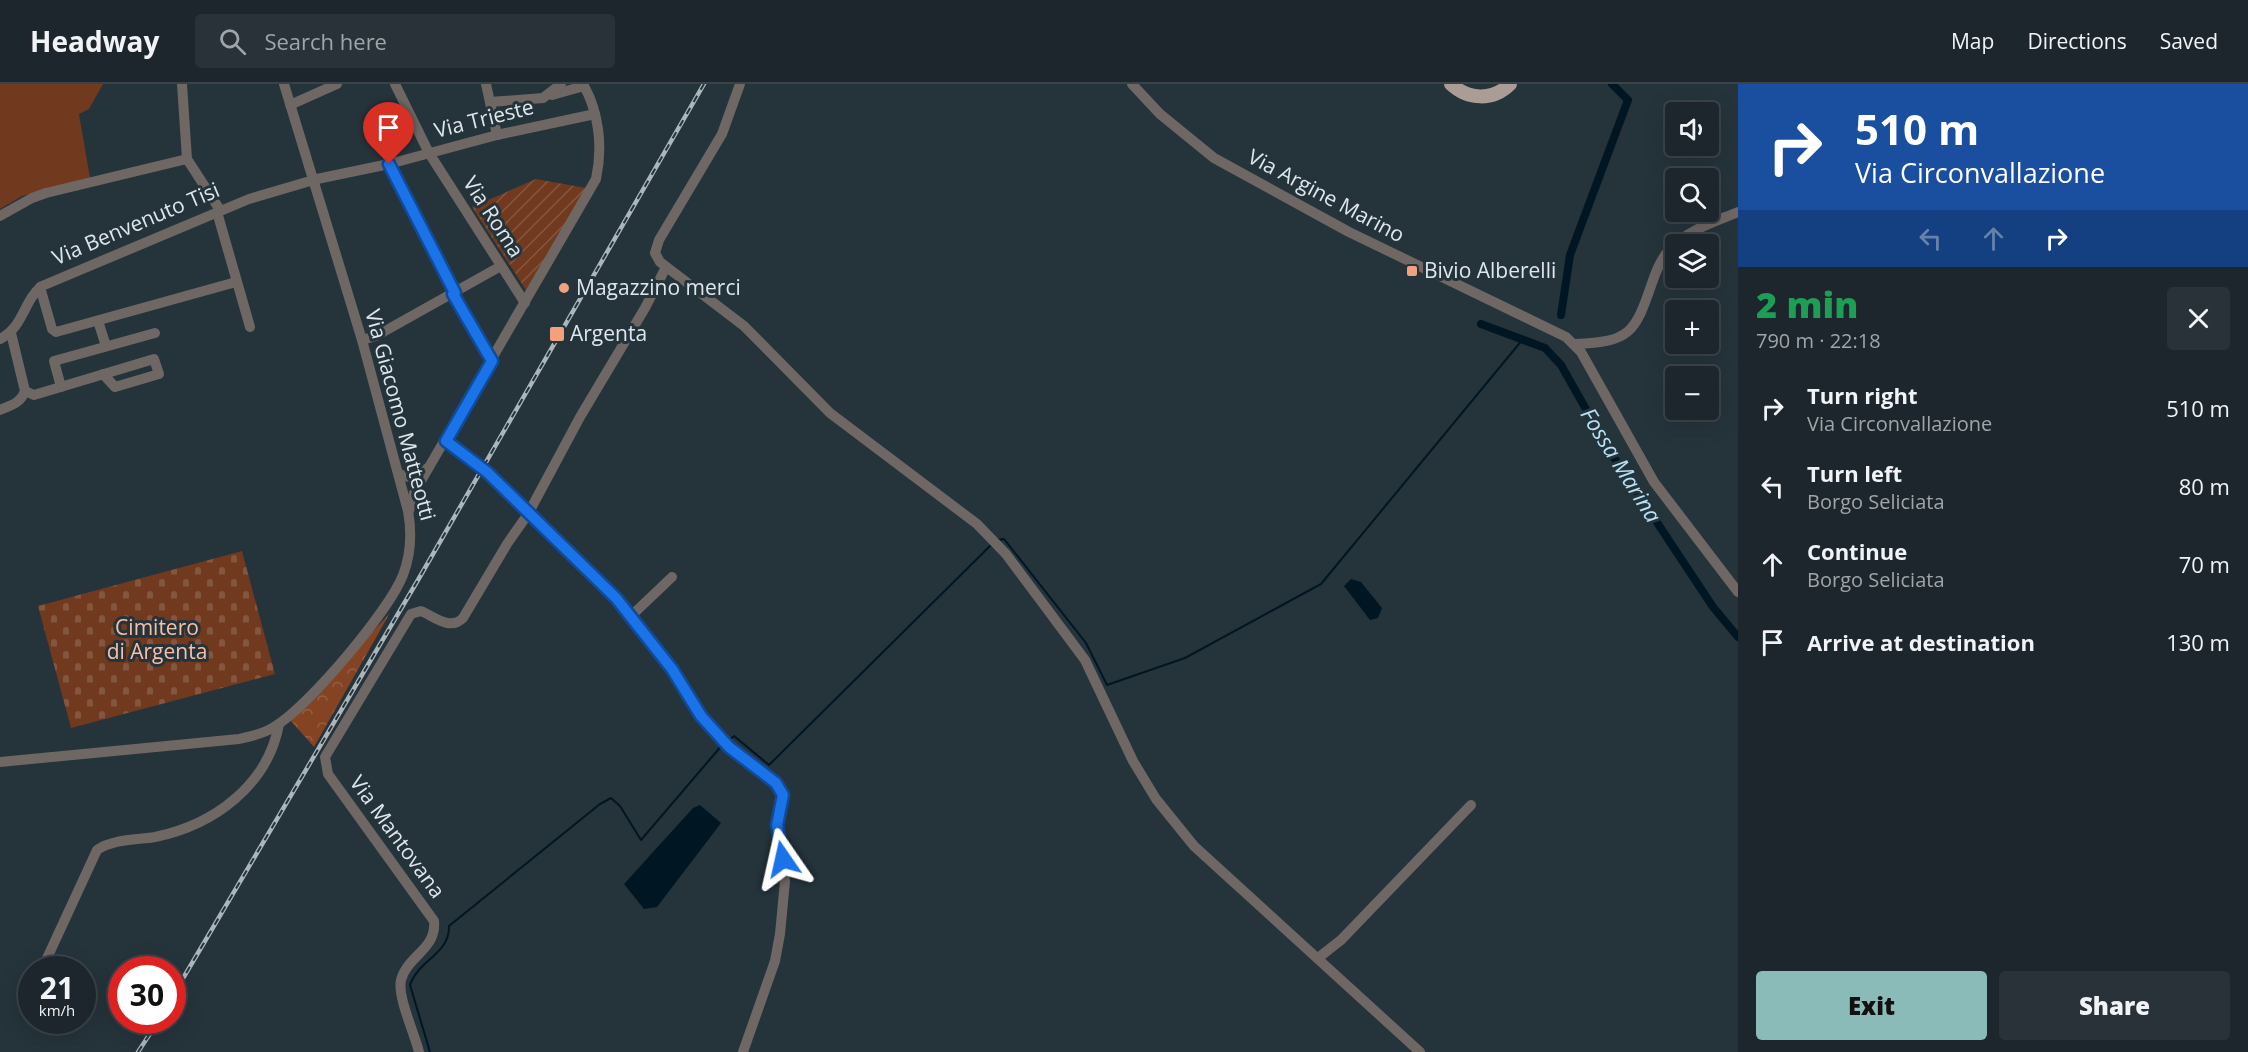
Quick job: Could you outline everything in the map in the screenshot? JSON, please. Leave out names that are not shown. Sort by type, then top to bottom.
[{"type":"main road","points":[[1451,84],[1462,92],[1477,96],[1492,95],[1510,84]]},
{"type":"street","points":[[182,84],[187,159],[219,211],[249,327]]},
{"type":"street","name":"Via Giacomo Matteotti","points":[[0,762],[238,740],[279,724],[355,645],[396,588],[409,551],[411,526],[408,511],[362,340],[284,84]]},
{"type":"street","points":[[290,105],[321,88],[337,84]]},
{"type":"street","name":"Via Roma","points":[[395,84],[429,153],[525,303]]},
{"type":"street","points":[[486,84],[496,135]]},
{"type":"street","points":[[549,95],[561,84]]},
{"type":"street","points":[[740,84],[722,134],[656,247],[656,256],[665,269],[744,326],[830,413],[929,487],[994,542],[1085,660],[1133,761],[1156,799],[1194,846],[1240,891],[1318,958],[1420,1052]]},
{"type":"street","name":"Via Argine Marino","points":[[1130,84],[1179,132],[1214,158],[1266,188],[1418,266],[1546,325],[1575,345],[1654,482],[1738,592]]},
{"type":"street","points":[[408,511],[414,493],[596,179],[599,161],[595,114],[583,85],[535,99],[490,102]]},
{"type":"street","name":"Via Trieste","points":[[313,180],[389,164],[496,135],[595,114]]},
{"type":"street","points":[[0,216],[46,193],[187,159]]},
{"type":"street","points":[[389,164],[454,293],[492,361]]},
{"type":"street","name":"Via Benvenuto Tisi","points":[[11,333],[21,320],[29,300],[40,287],[219,211],[313,180]]},
{"type":"street","points":[[1575,345],[1612,340],[1632,330],[1638,321],[1660,262],[1669,250],[1696,230],[1738,212]]},
{"type":"street","points":[[362,340],[376,336],[501,266]]},
{"type":"street","points":[[528,514],[580,417],[645,308],[665,269]]},
{"type":"street","points":[[40,287],[54,331],[236,282]]},
{"type":"street","points":[[98,321],[106,346]]},
{"type":"street","points":[[0,339],[11,333],[25,391],[23,398],[17,403],[0,410]]},
{"type":"street","points":[[61,387],[54,361],[155,333]]},
{"type":"street","points":[[25,391],[34,395],[103,374]]},
{"type":"street","points":[[446,441],[474,460],[616,598],[672,669],[701,716],[725,743],[776,783],[783,795],[777,825],[785,881],[780,934],[772,972],[743,1052]]},
{"type":"street","points":[[399,474],[409,477],[425,470],[439,453]]},
{"type":"street","name":"Via Mantovana","points":[[419,1052],[401,991],[401,980],[429,944],[435,932],[434,921],[328,774],[324,762],[327,753],[411,614],[421,611],[447,624],[459,623],[528,514]]},
{"type":"street","points":[[630,617],[672,577]]},
{"type":"street","points":[[48,956],[98,850],[110,844],[158,836],[191,826],[224,808],[247,788],[266,761],[279,724]]},
{"type":"street","points":[[1318,958],[1341,940],[1471,805]]},
{"type":"green space","points":[[0,84],[103,84],[89,109],[79,114],[90,178],[22,196],[0,209]]},
{"type":"green space","points":[[536,179],[586,188],[526,290],[472,207]]},
{"type":"green space","name":"Cimitero di Argenta","points":[[242,551],[275,674],[71,728],[38,606]]},
{"type":"green space","points":[[390,613],[314,747],[290,720]]},
{"type":"water","points":[[1351,579],[1361,582],[1382,608],[1378,618],[1370,620],[1344,586]]},
{"type":"water","points":[[700,805],[721,823],[657,907],[644,909],[624,884],[693,808]]},
{"type":"waterway","points":[[1561,315],[1570,255],[1628,100],[1612,84]]},
{"type":"waterway","name":"Fossa Marina","points":[[1481,324],[1545,348],[1561,365],[1609,450],[1713,607],[1738,637]]},
{"type":"waterway","points":[[997,540],[1004,539],[1086,643],[1107,685],[1185,658],[1321,584],[1523,339]]},
{"type":"waterway","points":[[728,741],[734,736],[769,765],[993,543]]},
{"type":"waterway","points":[[430,1052],[410,985],[414,976],[444,944],[449,926],[600,804],[611,798],[620,806],[641,840],[723,744]]},
{"type":"railway","points":[[186,973],[418,580],[704,84]]},
{"type":"railway","points":[[138,1052],[150,1034]]},
{"type":"place","name":"Bivio Alberelli","points":[[1412,271]]},
{"type":"place","name":"Magazzino merci","points":[[564,288]]},
{"type":"place","name":"Argenta","points":[[557,334]]},
{"type":"route","points":[[389,164],[455,293],[453,294],[492,361],[446,441],[487,472],[616,598],[672,669],[701,716],[729,747],[776,783],[783,795],[782,811],[777,825],[783,859]]}]
